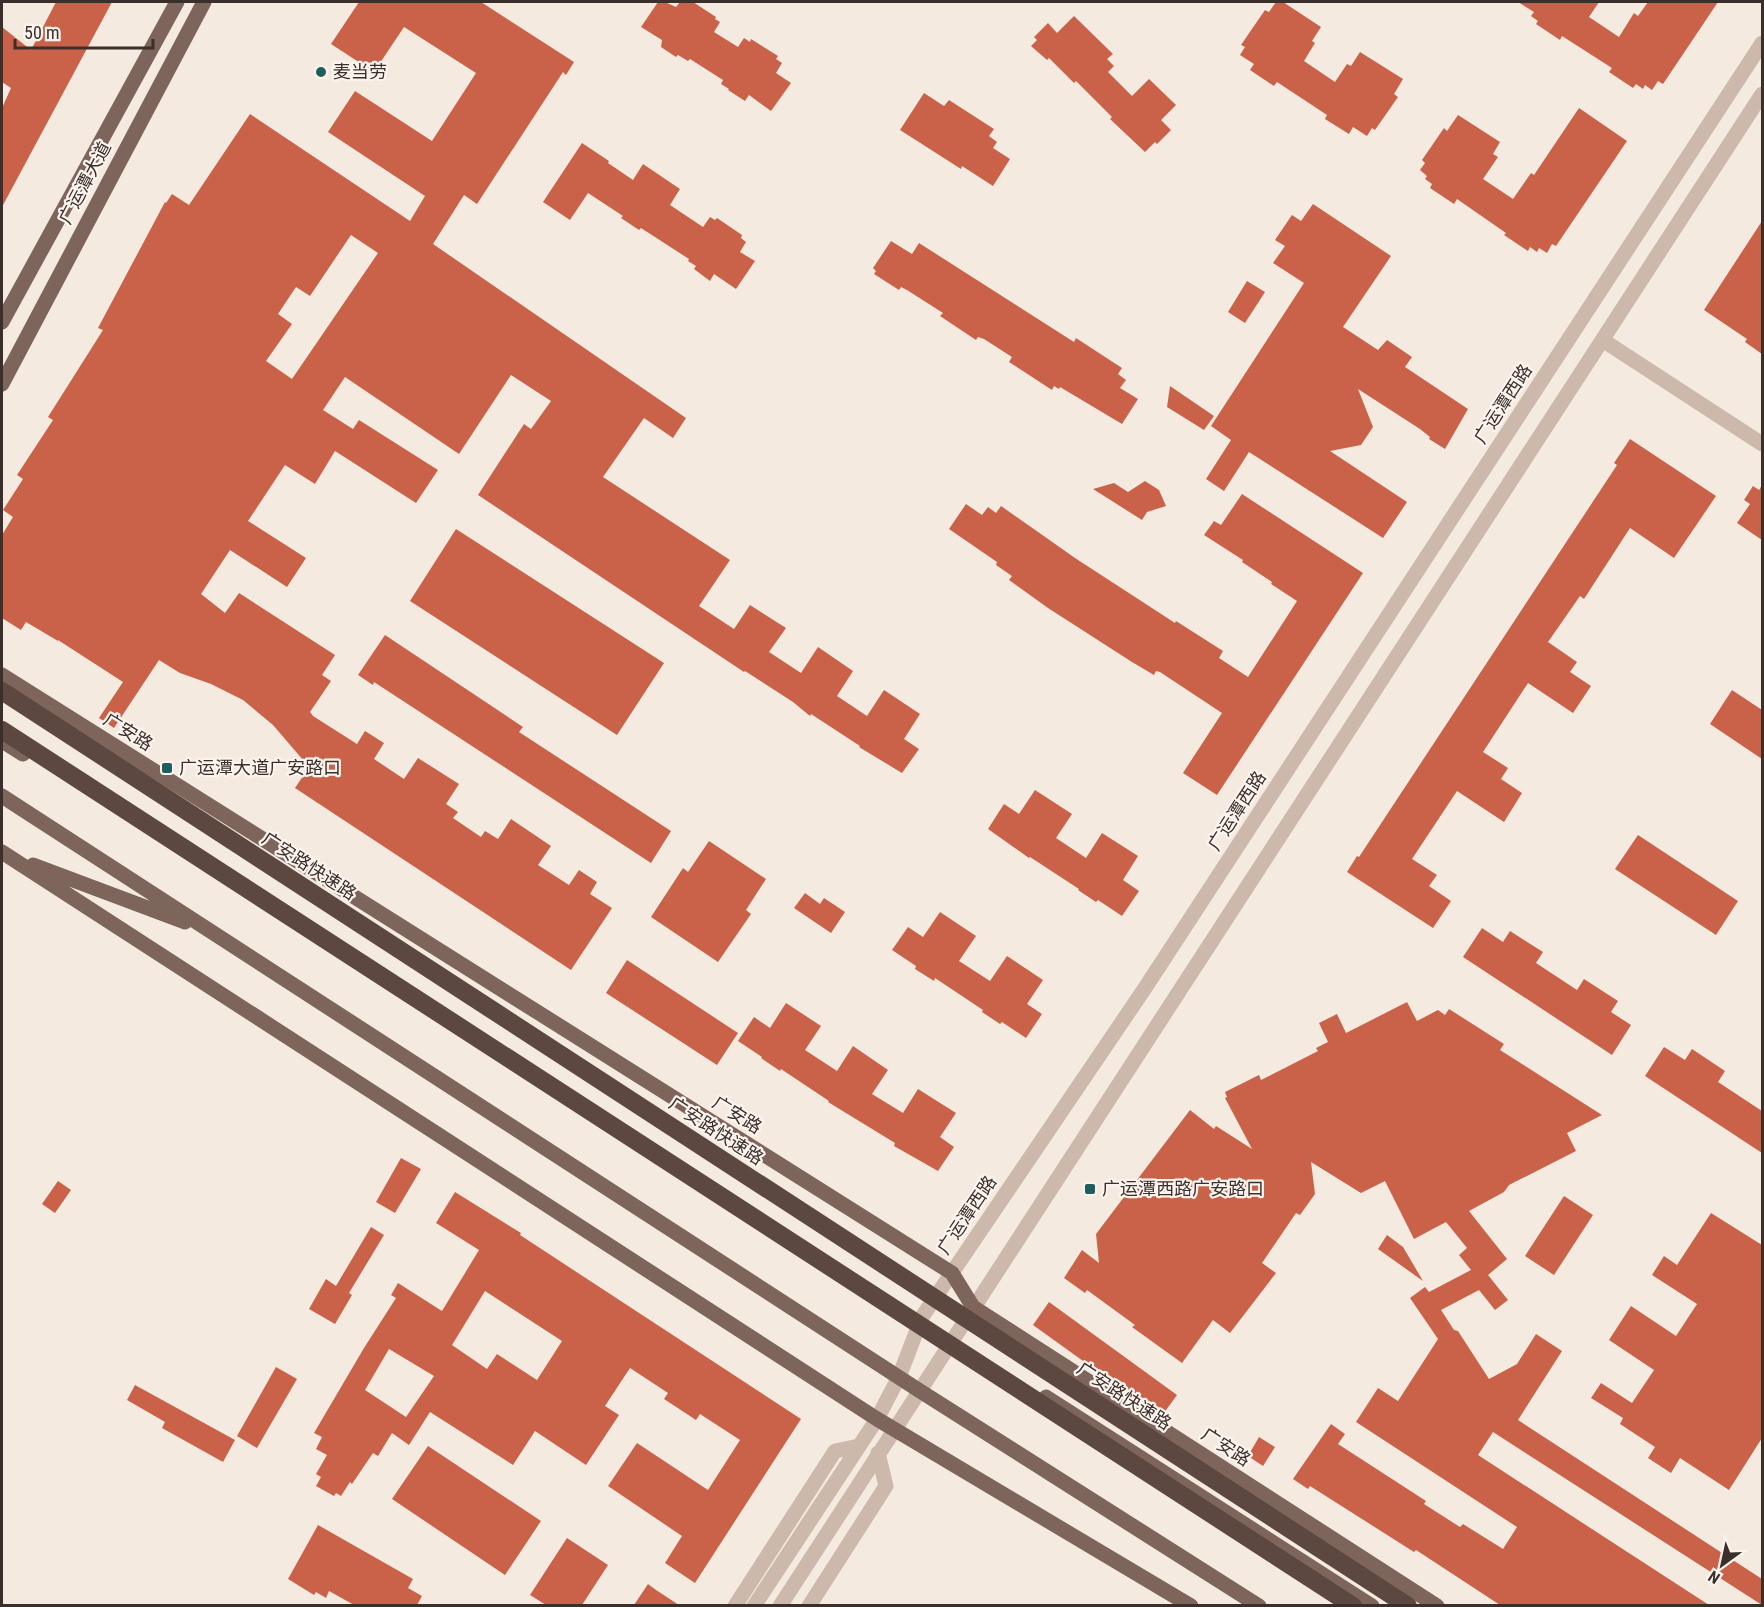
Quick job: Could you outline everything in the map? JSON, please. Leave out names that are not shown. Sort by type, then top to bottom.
[{"type":"highway","name":"广安路快速路","points":[[2,691],[1408,1605]]},
{"type":"highway","points":[[2,730],[1353,1605]]},
{"type":"main road","name":"广运潭大道","points":[[2,322],[177,2]]},
{"type":"main road","name":"广运潭大道","points":[[2,384],[204,2]]},
{"type":"main road","name":"广安路","points":[[2,675],[952,1273],[973,1307],[1437,1605]]},
{"type":"main road","points":[[2,741],[922,1317],[1372,1605]]},
{"type":"main road","points":[[2,796],[920,1391],[1259,1605]]},
{"type":"main road","points":[[3,853],[213,933]]},
{"type":"main road","points":[[3,853],[877,1419],[1191,1605]]},
{"type":"street","name":"广运潭西路","points":[[754,1605],[877,1419],[899,1377],[922,1317],[1145,988],[1762,43]]},
{"type":"street","points":[[780,1605],[1604,341],[1762,94]]},
{"type":"street","points":[[1604,341],[1762,444]]},
{"type":"street","points":[[735,1605],[835,1451],[859,1446]]},
{"type":"street","points":[[809,1605],[886,1486],[878,1453]]},
{"type":"building","points":[[56,2],[112,2],[2,207],[2,108],[11,88],[2,82],[2,27],[31,50]]},
{"type":"building","points":[[359,2],[481,2],[574,62],[566,75],[563,72],[477,204],[464,195],[433,244],[686,418],[673,438],[644,418],[603,477],[730,560],[699,606],[734,629],[750,605],[786,628],[769,652],[801,673],[818,647],[853,671],[837,696],[867,716],[884,690],[920,714],[904,739],[919,749],[902,773],[811,714],[810,716],[793,702],[744,672],[478,495],[524,424],[531,429],[551,401],[511,375],[459,454],[345,377],[323,410],[353,429],[359,420],[438,470],[416,503],[335,451],[315,484],[285,465],[248,521],[306,558],[287,587],[230,550],[201,594],[225,613],[239,593],[335,655],[322,675],[331,681],[310,712],[357,744],[365,731],[384,743],[374,759],[404,779],[418,758],[459,784],[446,804],[458,812],[453,818],[481,837],[485,831],[498,839],[511,819],[551,846],[538,865],[569,885],[579,870],[597,882],[590,894],[612,908],[571,970],[295,788],[309,767],[273,725],[243,700],[211,684],[180,673],[159,660],[114,728],[99,718],[123,682],[26,622],[21,630],[2,618],[2,535],[13,517],[3,510],[23,479],[17,475],[53,420],[48,417],[103,330],[98,328],[165,202],[172,194],[189,205],[250,114],[410,221],[425,196],[328,132],[355,91],[432,141],[476,73],[404,27],[374,72],[331,44]],"holes":[[[351,235],[378,253],[292,379],[266,361],[292,324],[278,314],[296,287],[310,296]]]},
{"type":"building","points":[[658,2],[665,2],[676,7],[680,2],[693,2],[720,22],[714,32],[738,47],[744,38],[750,42],[751,39],[778,56],[776,59],[782,63],[776,73],[791,83],[771,111],[749,95],[745,101],[721,84],[723,80],[690,59],[688,61],[678,55],[676,57],[661,47],[662,40],[641,27]]},
{"type":"building","points":[[1276,2],[1283,2],[1321,27],[1304,61],[1335,82],[1347,64],[1351,66],[1360,52],[1403,79],[1394,94],[1398,97],[1375,130],[1372,128],[1367,136],[1353,127],[1349,134],[1325,119],[1327,115],[1277,82],[1274,86],[1250,70],[1254,64],[1240,55],[1245,47],[1241,45],[1265,10],[1269,12]]},
{"type":"building","points":[[1518,2],[1599,2],[1589,17],[1619,37],[1634,13],[1638,16],[1648,2],[1718,2],[1663,84],[1658,81],[1652,90],[1645,85],[1643,89],[1636,84],[1633,88],[1609,72],[1612,68],[1562,36],[1560,40],[1536,24],[1538,21],[1531,16],[1534,12]]},
{"type":"building","points":[[1074,16],[1113,54],[1107,59],[1114,66],[1108,72],[1132,96],[1149,79],[1176,105],[1161,120],[1171,130],[1145,152],[1110,119],[1112,117],[1076,81],[1074,83],[1049,58],[1047,60],[1031,46],[1037,40],[1034,37],[1048,23],[1057,33]]},
{"type":"building","points":[[924,93],[944,106],[949,100],[994,129],[989,136],[997,142],[993,148],[1010,159],[993,186],[962,166],[961,169],[900,130]]},
{"type":"building","points":[[1579,108],[1627,141],[1556,246],[1552,244],[1547,253],[1539,248],[1537,252],[1530,247],[1528,251],[1457,199],[1454,204],[1430,188],[1432,184],[1425,179],[1427,176],[1420,170],[1425,163],[1422,160],[1444,128],[1447,131],[1458,115],[1500,142],[1493,154],[1498,157],[1483,179],[1513,199],[1531,173],[1534,175]]},
{"type":"building","points":[[582,143],[633,180],[643,164],[680,189],[670,205],[703,227],[710,217],[715,220],[717,218],[742,235],[741,238],[746,242],[740,252],[755,261],[736,289],[714,274],[710,281],[694,269],[696,266],[688,261],[689,259],[641,228],[639,230],[621,218],[623,216],[588,193],[570,220],[543,202]]},
{"type":"building","points":[[1313,204],[1391,256],[1343,327],[1378,350],[1387,340],[1412,357],[1405,367],[1468,409],[1445,449],[1429,439],[1430,437],[1420,429],[1358,389],[1373,427],[1361,445],[1330,451],[1407,502],[1383,538],[1249,452],[1224,491],[1206,479],[1231,440],[1211,426],[1304,283],[1273,263],[1285,246],[1275,240],[1292,215],[1301,221]]},
{"type":"building","points":[[1762,221],[1762,354],[1745,342],[1747,339],[1704,310]]},
{"type":"building","points":[[891,241],[912,254],[919,243],[1074,342],[1076,338],[1122,368],[1118,374],[1126,380],[1120,388],[1138,399],[1122,424],[1060,387],[1059,389],[1054,386],[1052,390],[1009,362],[1012,357],[984,339],[978,337],[976,340],[940,316],[943,313],[907,290],[901,287],[899,290],[874,274],[876,271],[873,268]]},
{"type":"building","points":[[1247,281],[1265,292],[1245,323],[1228,312]]},
{"type":"building","points":[[1170,386],[1214,416],[1204,430],[1167,407]]},
{"type":"building","points":[[1630,439],[1716,496],[1674,558],[1630,528],[1584,599],[1580,596],[1548,642],[1577,662],[1570,672],[1591,686],[1573,713],[1528,683],[1483,752],[1508,768],[1501,779],[1522,793],[1504,822],[1457,791],[1412,859],[1437,875],[1429,886],[1451,901],[1433,928],[1347,872],[1617,465],[1614,463]]},
{"type":"building","points":[[1145,481],[1159,490],[1166,506],[1147,512],[1142,520],[1093,489],[1114,483],[1128,492]]},
{"type":"building","points":[[1762,485],[1762,540],[1737,523],[1750,504],[1744,500],[1753,486],[1759,490]]},
{"type":"building","points":[[1242,494],[1363,573],[1217,795],[1183,773],[1222,713],[1160,672],[1156,671],[1154,675],[1048,608],[1009,580],[1012,576],[996,565],[997,562],[949,529],[966,504],[982,515],[988,507],[996,513],[1001,506],[1075,558],[1175,623],[1176,621],[1223,651],[1219,658],[1248,677],[1297,601],[1242,562],[1243,560],[1204,535],[1214,521],[1221,525]]},
{"type":"building","points":[[456,529],[664,663],[617,735],[410,601]]},
{"type":"building","points":[[385,635],[523,727],[519,732],[671,831],[651,863],[374,682],[373,685],[358,675]]},
{"type":"building","points":[[1732,690],[1762,710],[1762,759],[1710,724]]},
{"type":"building","points":[[1035,790],[1072,814],[1056,838],[1086,858],[1102,833],[1138,856],[1123,880],[1139,891],[1122,916],[1098,900],[1096,902],[988,829],[1004,804],[1019,814]]},
{"type":"building","points":[[1638,835],[1738,901],[1716,935],[1615,869]]},
{"type":"building","points":[[709,841],[766,879],[746,910],[751,914],[718,962],[651,917],[683,868],[688,872]]},
{"type":"building","points":[[805,893],[820,904],[824,898],[845,912],[831,933],[794,908]]},
{"type":"building","points":[[940,912],[976,936],[959,961],[990,981],[1007,956],[1043,980],[1027,1004],[1042,1014],[1026,1038],[1002,1022],[1000,1024],[935,978],[934,981],[915,969],[916,966],[892,950],[908,927],[923,937]]},
{"type":"building","points":[[1482,928],[1503,942],[1510,931],[1543,952],[1536,963],[1577,990],[1584,979],[1618,1001],[1611,1012],[1631,1025],[1612,1055],[1463,957]]},
{"type":"building","points":[[627,960],[738,1033],[717,1065],[606,993]]},
{"type":"building","points":[[1407,1002],[1417,1021],[1438,1010],[1445,1015],[1449,1009],[1504,1044],[1500,1050],[1602,1115],[1567,1133],[1576,1151],[1509,1185],[1504,1192],[1469,1211],[1507,1259],[1488,1275],[1508,1300],[1495,1310],[1479,1290],[1441,1310],[1454,1330],[1458,1331],[1489,1379],[1517,1364],[1536,1334],[1562,1351],[1518,1420],[1762,1579],[1762,1605],[1493,1432],[1478,1455],[1709,1605],[1500,1605],[1416,1550],[1414,1552],[1310,1486],[1308,1489],[1293,1479],[1331,1424],[1345,1434],[1338,1444],[1426,1501],[1424,1504],[1460,1527],[1463,1524],[1503,1549],[1517,1527],[1356,1422],[1378,1388],[1398,1401],[1438,1339],[1410,1298],[1425,1287],[1429,1292],[1471,1270],[1459,1255],[1467,1248],[1446,1222],[1414,1239],[1385,1181],[1361,1193],[1311,1162],[1315,1194],[1300,1215],[1296,1213],[1262,1263],[1276,1273],[1230,1333],[1213,1320],[1182,1363],[1132,1327],[1135,1325],[1087,1290],[1085,1293],[1064,1278],[1082,1250],[1099,1263],[1096,1234],[1190,1110],[1214,1129],[1216,1126],[1252,1149],[1225,1098],[1227,1097],[1225,1092],[1259,1075],[1261,1080],[1318,1051],[1316,1048],[1328,1042],[1319,1023],[1337,1014],[1346,1033]]},
{"type":"building","points":[[786,1003],[821,1026],[805,1050],[837,1071],[853,1046],[888,1070],[872,1094],[903,1113],[918,1089],[956,1113],[940,1137],[954,1147],[938,1171],[894,1146],[895,1143],[828,1102],[781,1069],[780,1071],[738,1041],[754,1017],[770,1028]]},
{"type":"building","points":[[1664,1047],[1685,1060],[1692,1049],[1725,1071],[1718,1082],[1762,1111],[1762,1153],[1645,1076]]},
{"type":"building","points":[[401,1158],[421,1169],[395,1213],[376,1202]]},
{"type":"building","points":[[58,1181],[71,1190],[55,1213],[42,1204]]},
{"type":"building","points":[[455,1192],[521,1233],[520,1235],[801,1419],[695,1583],[665,1563],[682,1536],[608,1486],[637,1443],[708,1490],[740,1440],[700,1414],[696,1420],[664,1399],[668,1393],[630,1368],[605,1406],[619,1415],[586,1465],[535,1431],[513,1465],[430,1412],[409,1445],[392,1433],[378,1456],[373,1453],[341,1496],[336,1493],[334,1496],[316,1486],[321,1477],[316,1474],[327,1455],[316,1449],[322,1437],[314,1433],[396,1298],[391,1295],[398,1283],[442,1311],[479,1250],[436,1223]],"holes":[[[485,1291],[562,1341],[537,1380],[497,1354],[487,1369],[452,1345]],[[389,1349],[434,1376],[406,1417],[365,1390]]]},
{"type":"building","points":[[1564,1196],[1593,1215],[1554,1275],[1525,1256]]},
{"type":"building","points":[[1711,1213],[1762,1245],[1762,1438],[1729,1490],[1680,1458],[1671,1473],[1648,1458],[1655,1447],[1620,1424],[1623,1418],[1591,1398],[1601,1383],[1632,1403],[1654,1370],[1609,1340],[1631,1306],[1676,1336],[1697,1304],[1652,1275],[1664,1256],[1677,1265]]},
{"type":"building","points":[[371,1227],[384,1235],[349,1293],[352,1295],[335,1324],[309,1309],[326,1279],[336,1286]]},
{"type":"building","points":[[1387,1235],[1403,1247],[1423,1281],[1378,1249]]},
{"type":"building","points":[[1049,1302],[1177,1395],[1161,1417],[1033,1325]]},
{"type":"building","points":[[276,1367],[297,1379],[257,1448],[237,1436]]},
{"type":"building","points":[[135,1385],[235,1440],[223,1462],[162,1428],[165,1422],[127,1400]]},
{"type":"building","points":[[1259,1437],[1275,1447],[1263,1466],[1248,1456]]},
{"type":"building","points":[[428,1446],[541,1521],[505,1575],[392,1499]]},
{"type":"building","points":[[318,1525],[413,1579],[408,1588],[422,1596],[417,1605],[354,1605],[329,1591],[326,1598],[316,1592],[314,1595],[288,1579]]},
{"type":"building","points":[[567,1538],[608,1565],[582,1605],[546,1605],[530,1595]]},
{"type":"building","points":[[648,1584],[656,1590],[679,1605],[634,1605]]},
{"type":"place","name":"麦当劳","points":[[321,72]]},
{"type":"place","name":"广运潭大道广安路口","points":[[167,768]]},
{"type":"place","name":"广运潭西路广安路口","points":[[1090,1189]]}]
